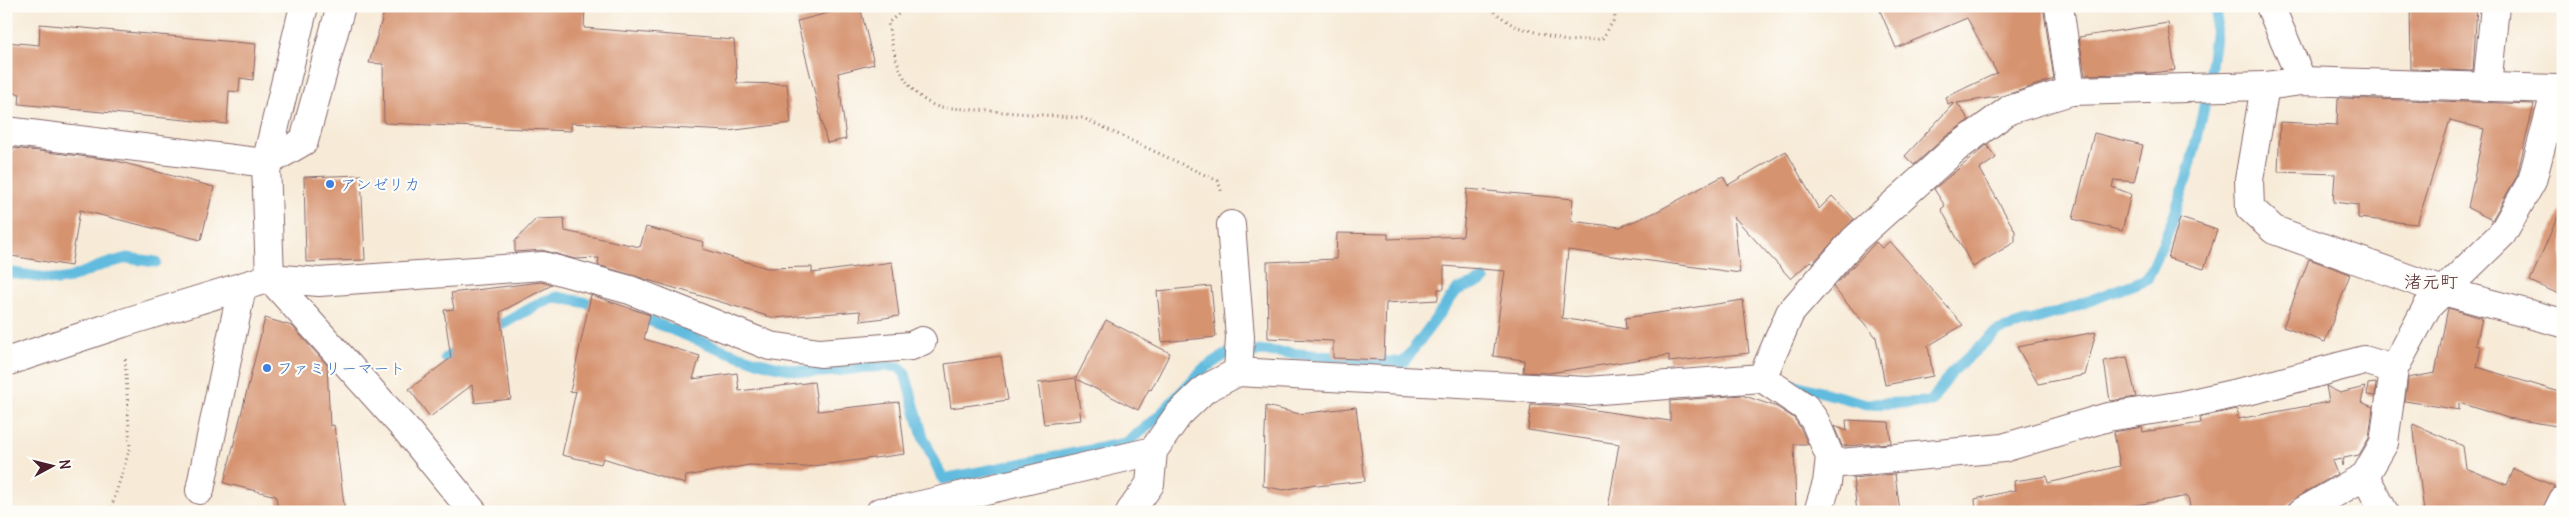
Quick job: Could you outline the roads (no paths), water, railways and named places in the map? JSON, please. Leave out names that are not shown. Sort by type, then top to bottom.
[{"type":"street","points":[[304,6],[266,163],[270,278],[408,432],[473,512]]},
{"type":"street","points":[[6,130],[266,163],[304,142],[341,6]]},
{"type":"street","points":[[2059,6],[2071,91]]},
{"type":"street","points":[[2270,6],[2302,80]]},
{"type":"street","points":[[2487,87],[2495,6]]},
{"type":"street","points":[[1762,378],[1790,313],[1854,240],[1955,150],[2009,110],[2071,91],[2265,86],[2302,80],[2559,90],[2532,181],[2502,234],[2427,307],[2394,369],[2384,443],[2365,476],[2302,512]]},
{"type":"street","points":[[2265,86],[2249,180],[2250,208],[2274,230],[2443,291],[2563,323]]},
{"type":"street","points":[[1231,225],[1240,338],[1238,372]]},
{"type":"street","points":[[6,362],[123,323],[270,278],[319,282],[543,266],[630,290],[770,346],[820,353],[911,346],[922,341]]},
{"type":"street","points":[[200,490],[242,287]]},
{"type":"street","points":[[1830,464],[2003,448],[2108,417],[2183,405],[2260,388],[2364,360],[2394,369]]},
{"type":"street","points":[[1130,512],[1150,484],[1153,451],[1178,415],[1204,389],[1238,372],[1587,391],[1762,378],[1805,408],[1815,421],[1830,457],[1827,483],[1818,512]]},
{"type":"street","points":[[880,512],[904,509],[1153,451]]},
{"type":"street","points":[[2365,476],[2384,512]]},
{"type":"street","points":[[2557,512],[2563,500]]},
{"type":"waterway","points":[[1784,382],[1867,404],[1931,402],[1952,372],[1997,331],[2062,311],[2147,279],[2175,214],[2195,146],[2209,76],[2218,6]]},
{"type":"waterway","points":[[6,272],[58,280],[70,278],[102,265],[127,258],[156,262]]},
{"type":"waterway","points":[[635,315],[716,348],[779,367],[813,372],[887,366],[899,367],[905,374],[923,437],[943,479],[1126,443],[1158,417],[1203,369],[1226,354],[1265,351],[1403,363],[1457,290],[1484,280]]},
{"type":"waterway","points":[[490,331],[542,302],[557,297],[603,306]]},
{"type":"waterway","points":[[446,358],[464,347]]},
{"type":"place","name":"アンゼリカ","points":[[330,184]]},
{"type":"place","name":"ファミリーマート","points":[[267,368]]},
{"type":"district","name":"渚元町","points":[[2431,282]]}]
